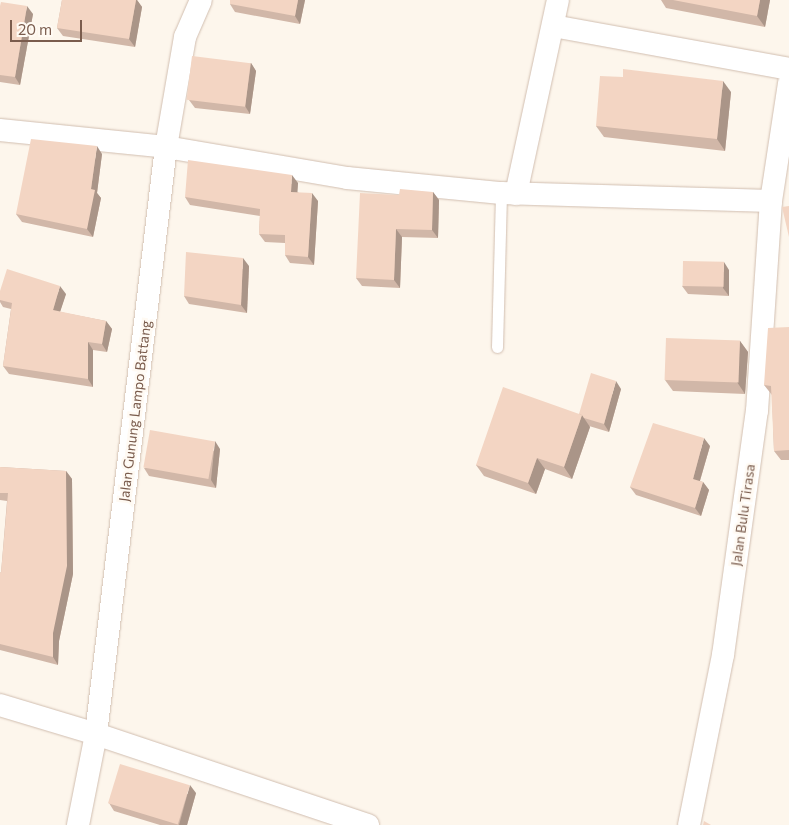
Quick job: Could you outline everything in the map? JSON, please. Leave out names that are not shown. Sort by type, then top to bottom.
[{"type":"street","name":"Jalan Gunung Lampo Battang","points":[[78,825],[96,734],[166,147],[185,37],[201,0]]},
{"type":"street","points":[[508,193],[553,26],[558,0]]},
{"type":"street","points":[[553,26],[789,69]]},
{"type":"street","name":"Jalan Bulu Tirasa","points":[[689,825],[723,655],[757,411],[771,201],[789,82]]},
{"type":"street","points":[[0,130],[166,147],[346,178],[508,193],[771,201]]},
{"type":"street","points":[[0,705],[96,734],[368,825]]},
{"type":"lane","points":[[497,347],[508,193]]},
{"type":"building","points":[[62,0],[136,0],[129,39],[57,28]]},
{"type":"building","points":[[230,0],[298,0],[295,16],[230,4]]},
{"type":"building","points":[[673,0],[760,0],[757,16]]},
{"type":"building","points":[[1,2],[27,6],[15,77],[0,75]]},
{"type":"building","points":[[192,56],[251,63],[245,107],[187,100]]},
{"type":"building","points":[[623,69],[723,81],[717,139],[596,126],[600,76],[623,77]]},
{"type":"building","points":[[31,139],[97,146],[91,189],[95,190],[87,229],[16,214]]},
{"type":"building","points":[[188,160],[292,175],[291,192],[312,193],[308,257],[285,255],[285,235],[259,234],[260,209],[185,197]]},
{"type":"building","points":[[400,189],[433,192],[432,230],[396,229],[394,280],[356,278],[360,193],[399,195]]},
{"type":"building","points":[[789,206],[789,237],[782,207]]},
{"type":"building","points":[[186,252],[243,258],[241,305],[184,296]]},
{"type":"building","points":[[683,261],[724,262],[724,287],[683,286]]},
{"type":"building","points":[[7,269],[60,286],[53,310],[106,321],[102,344],[88,342],[88,379],[3,366],[12,303],[0,300],[0,291]]},
{"type":"building","points":[[789,327],[789,450],[774,451],[771,386],[764,385],[768,328]]},
{"type":"building","points":[[666,338],[740,341],[738,383],[665,380]]},
{"type":"building","points":[[591,373],[616,381],[604,424],[584,418],[579,414]]},
{"type":"building","points":[[503,387],[582,415],[564,467],[537,458],[528,483],[476,465]]},
{"type":"building","points":[[653,423],[704,438],[693,479],[703,482],[695,508],[630,487]]},
{"type":"building","points":[[150,430],[215,441],[208,479],[143,467]]},
{"type":"building","points":[[0,467],[66,471],[67,566],[53,633],[53,657],[0,644],[0,572],[8,493],[0,493]]},
{"type":"building","points":[[120,764],[190,785],[178,825],[108,803]]},
{"type":"building","points":[[704,821],[711,825],[703,825]]}]
